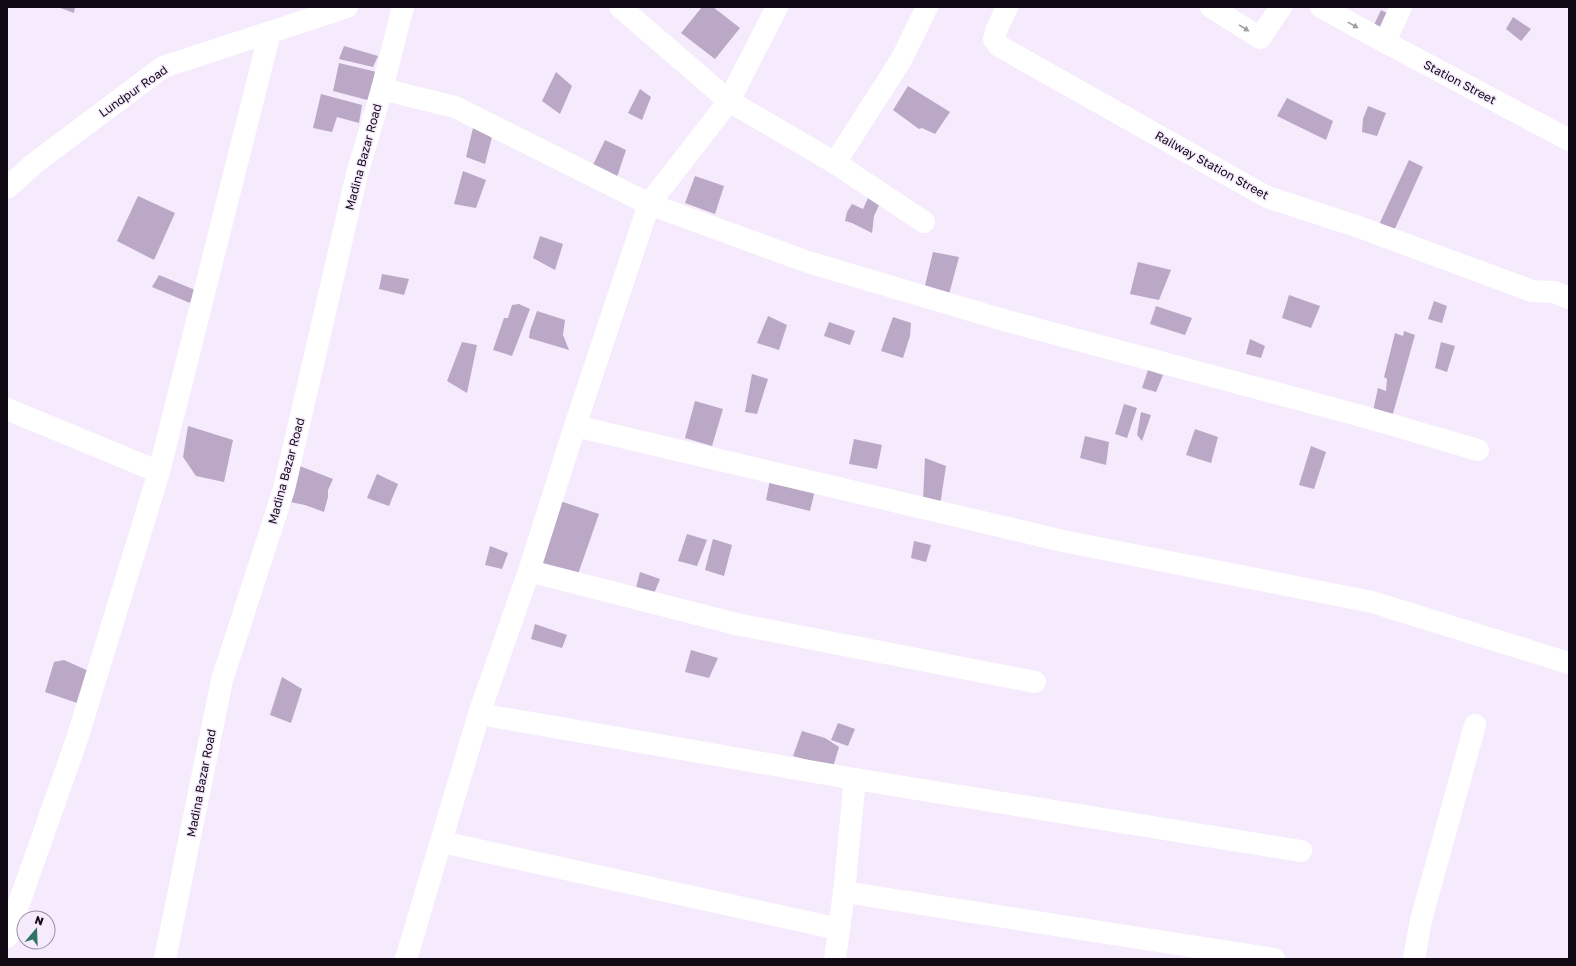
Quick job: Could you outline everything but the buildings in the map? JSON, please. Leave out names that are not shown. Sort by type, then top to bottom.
[{"type":"street","name":"Lundpur Road","points":[[7,188],[35,163],[163,67],[347,7]]},
{"type":"street","name":"Madina Bazar Road","points":[[165,959],[222,680],[284,489],[356,174],[382,89],[403,7]]},
{"type":"street","points":[[620,7],[729,101],[835,163],[924,222]]},
{"type":"street","points":[[406,959],[479,714],[529,572],[574,426],[649,204],[729,101],[777,7]]},
{"type":"street","points":[[835,163],[901,60],[927,7]]},
{"type":"street","name":"Railway Station Street","points":[[1007,7],[994,39],[999,46],[1267,197],[1359,227],[1532,291],[1554,292],[1569,298]]},
{"type":"street","points":[[1210,7],[1260,38],[1281,7]]},
{"type":"street","name":"Station Street","points":[[1321,7],[1569,140]]},
{"type":"street","points":[[1384,42],[1401,7]]},
{"type":"street","points":[[7,937],[77,739],[159,472],[270,32]]},
{"type":"street","points":[[382,89],[455,107],[649,204],[808,262],[1000,319],[1365,417],[1478,450]]},
{"type":"street","points":[[7,409],[159,472]]},
{"type":"street","points":[[574,426],[1063,541],[1372,602],[1569,663]]},
{"type":"street","points":[[529,572],[736,624],[1035,682]]},
{"type":"street","points":[[479,714],[855,779],[1300,851]]},
{"type":"street","points":[[1414,959],[1421,920],[1476,725]]},
{"type":"street","points":[[835,959],[844,892],[855,779]]},
{"type":"street","points":[[442,842],[839,929]]},
{"type":"street","points":[[844,892],[1274,959]]}]
